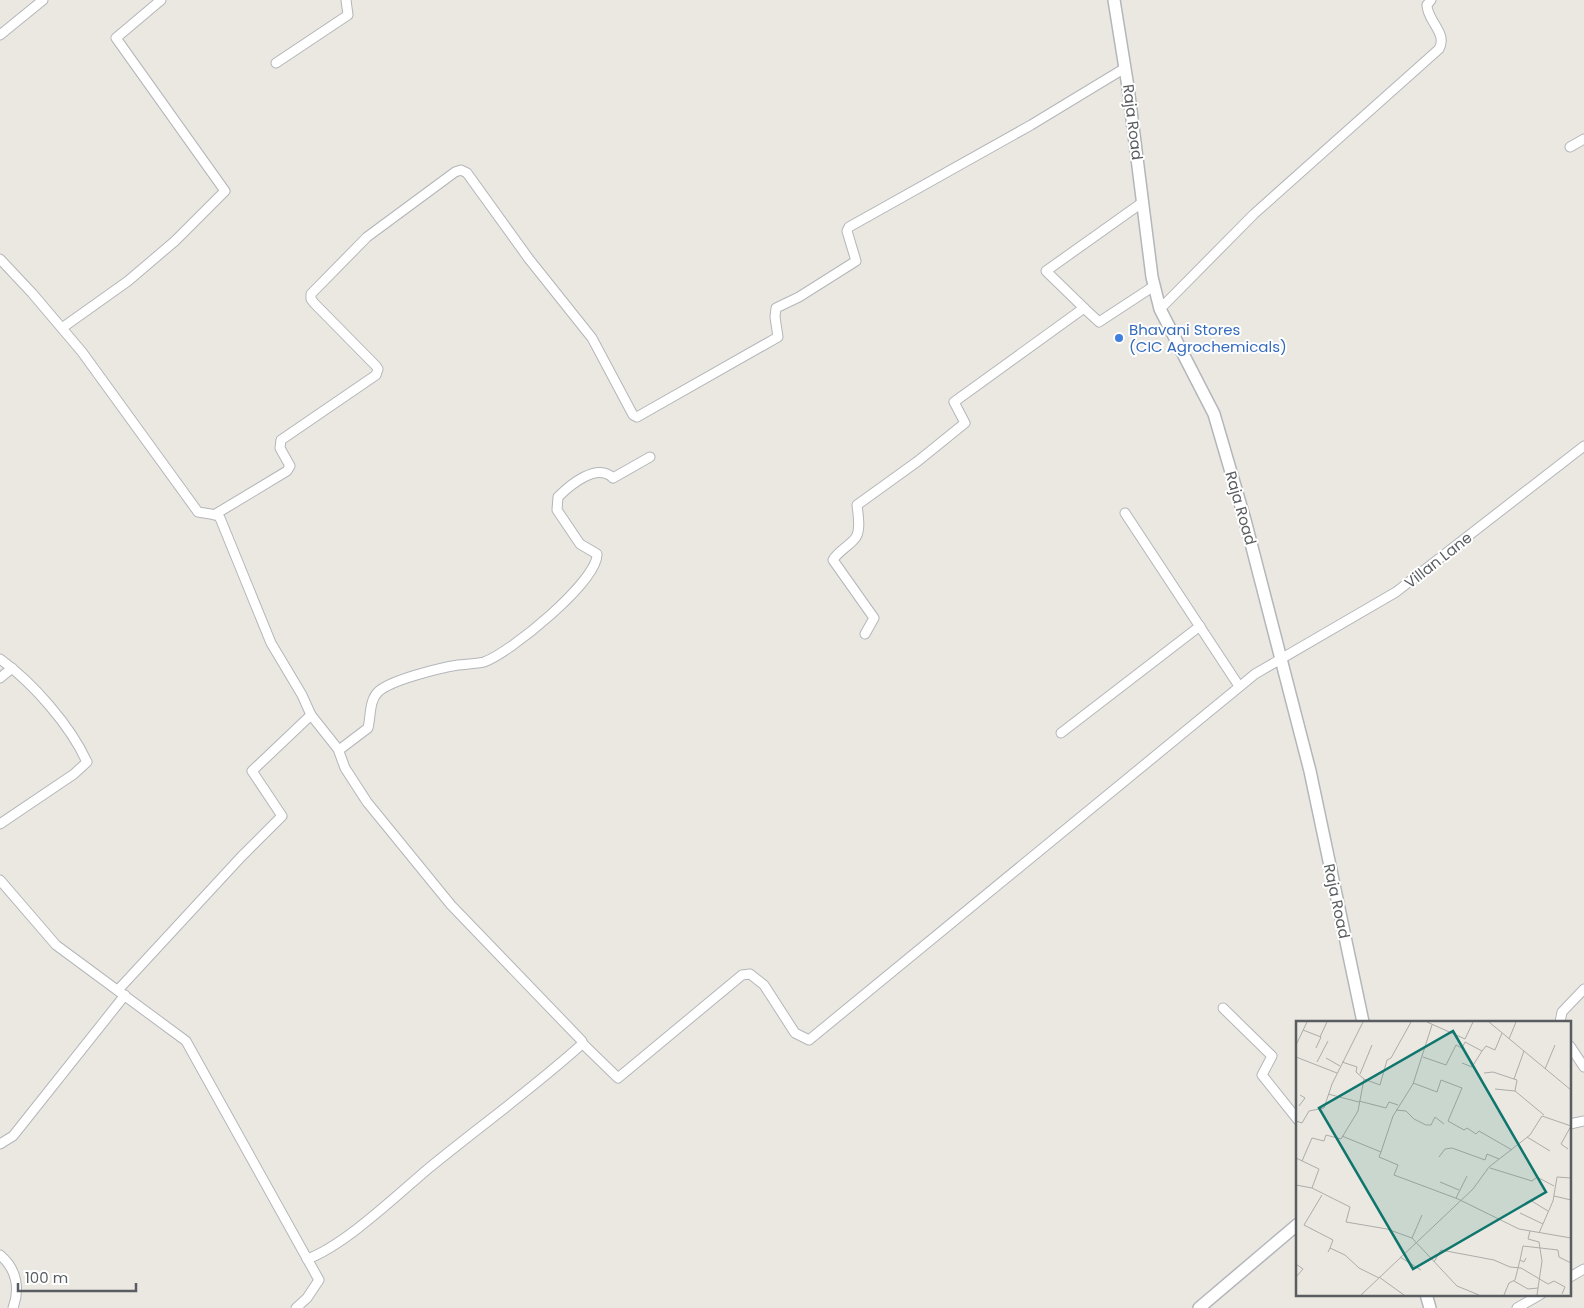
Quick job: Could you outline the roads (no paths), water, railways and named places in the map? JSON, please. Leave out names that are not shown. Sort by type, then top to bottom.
[{"type":"street","points":[[0,36],[43,0]]},
{"type":"street","points":[[62,328],[128,281],[176,241],[225,191],[116,38],[161,0]]},
{"type":"street","points":[[276,63],[348,15],[346,0]]},
{"type":"street","name":"Raja Road","points":[[1114,0],[1154,286],[1160,309],[1214,414],[1245,520],[1310,771],[1363,1021]]},
{"type":"street","points":[[1160,309],[1254,214],[1439,49],[1442,44],[1442,37],[1427,10],[1427,5],[1431,0]]},
{"type":"street","points":[[214,515],[287,471],[290,466],[280,448],[281,440],[376,375],[378,369],[376,366],[314,303],[311,294],[367,237],[455,172],[461,170],[467,173],[529,259],[592,338],[633,415],[637,417],[778,337],[779,331],[775,317],[776,308],[831,278],[856,261],[847,231],[849,227],[1031,125],[1125,68]]},
{"type":"street","points":[[1570,147],[1584,139]]},
{"type":"street","points":[[1143,202],[1046,271],[1099,322],[1154,286]]},
{"type":"street","points":[[0,259],[82,352],[198,512],[220,518],[271,644],[311,715],[339,750],[345,768],[367,802],[408,855],[451,905],[582,1043],[550,1073],[323,1254],[307,1259]]},
{"type":"street","points":[[865,634],[874,618],[833,560],[837,553],[856,536],[858,523],[857,505],[912,466],[965,423],[954,402],[1084,308]]},
{"type":"street","name":"Villan Lane","points":[[582,1043],[618,1078],[742,975],[750,974],[764,985],[795,1033],[809,1040],[1239,686],[1280,658],[1396,592],[1584,446]]},
{"type":"street","points":[[339,750],[368,728],[371,704],[377,692],[389,684],[446,667],[484,662],[511,648],[574,593],[598,562],[597,554],[580,544],[557,510],[558,497],[586,476],[599,472],[608,473],[613,478],[620,476],[650,457]]},
{"type":"street","points":[[1125,513],[1239,686]]},
{"type":"street","points":[[1061,733],[1200,626]]},
{"type":"street","points":[[0,659],[21,674],[77,741],[87,762],[74,774],[0,824]]},
{"type":"street","points":[[0,678],[12,668]]},
{"type":"street","points":[[0,1144],[13,1136],[122,993],[241,857],[282,816],[252,771],[311,715]]},
{"type":"street","points":[[0,880],[56,945],[186,1041],[319,1280],[308,1298],[296,1308]]},
{"type":"street","points":[[1560,1021],[1562,1012],[1584,989]]},
{"type":"street","points":[[1223,1008],[1272,1056],[1262,1075],[1296,1118]]},
{"type":"street","points":[[1572,1049],[1584,1067]]},
{"type":"street","points":[[1199,1308],[1296,1226]]},
{"type":"street","points":[[0,1255],[17,1277],[16,1299],[13,1308]]},
{"type":"street","points":[[1572,1276],[1584,1269]]},
{"type":"street","points":[[1517,1308],[1538,1296]]},
{"type":"place","name":"Bhavani Stores (CIC Agrochemicals)","points":[[1119,338]]}]
